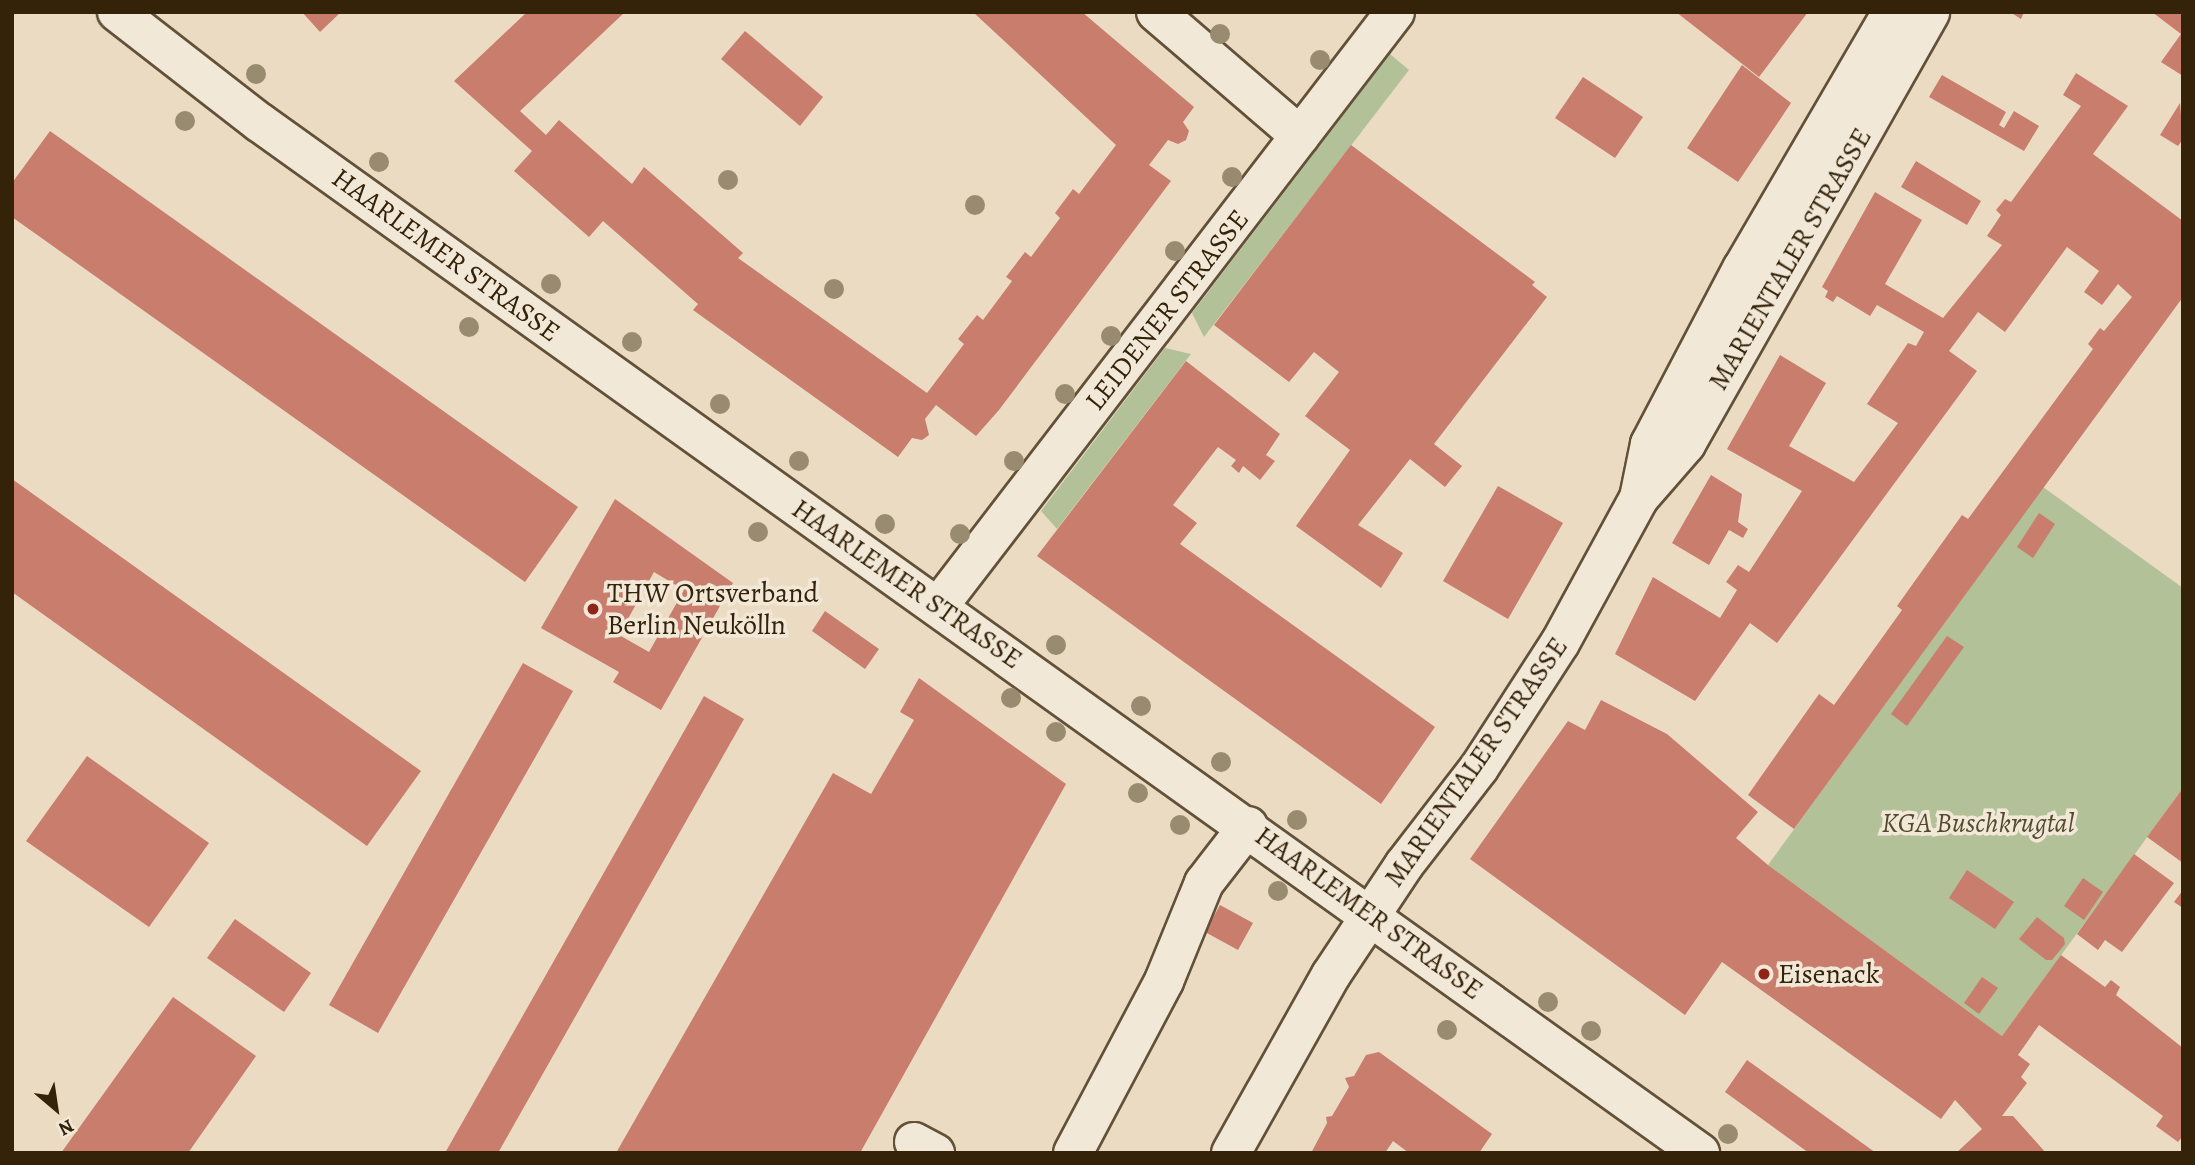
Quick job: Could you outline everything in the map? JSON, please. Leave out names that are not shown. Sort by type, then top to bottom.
[{"type":"street","name":"HAARLEMER STRASSE","points":[[117,12],[259,122],[1372,914],[1700,1153]]},
{"type":"street","points":[[1156,12],[1300,136]]},
{"type":"street","name":"LEIDENER STRASSE","points":[[938,607],[1395,12]]},
{"type":"street","name":"MARIENTALER STRASSE","points":[[1639,498],[1650,444],[1742,269],[1892,12]]},
{"type":"street","name":"MARIENTALER STRASSE","points":[[1231,1153],[1331,975],[1434,822],[1479,768],[1560,643],[1639,498],[1686,444],[1930,12]]},
{"type":"street","points":[[1073,1153],[1164,981],[1204,883],[1248,826]]},
{"type":"green space","points":[[1390,54],[1409,70],[1204,337],[1192,313]]},
{"type":"green space","points":[[1165,348],[1191,354],[1057,529],[1041,511]]},
{"type":"green space","name":"KGA Buschkrugtal","points":[[2043,487],[2183,588],[2183,788],[2002,1036],[1768,865]]},
{"type":"building","points":[[302,12],[341,12],[320,32]]},
{"type":"building","points":[[527,12],[625,12],[520,111],[546,135],[559,120],[632,184],[644,167],[743,253],[738,258],[927,393],[964,344],[958,339],[977,315],[983,320],[1012,281],[1006,277],[1025,252],[1031,257],[1060,218],[1055,213],[1073,189],[1079,194],[1116,145],[973,12],[1082,12],[1194,107],[1183,122],[1189,131],[1186,140],[1178,144],[1168,140],[1149,165],[1171,181],[999,410],[976,436],[936,405],[925,419],[929,435],[922,440],[912,438],[898,457],[693,310],[698,304],[603,221],[589,237],[514,171],[532,151],[454,81]]},
{"type":"building","points":[[1676,12],[1808,12],[1759,77]]},
{"type":"building","points":[[2010,12],[2024,12],[2021,19]]},
{"type":"building","points":[[2152,12],[2183,12],[2183,76],[2161,62],[2181,34]]},
{"type":"building","points":[[745,31],[823,97],[800,126],[721,59]]},
{"type":"building","points":[[1742,65],[1791,103],[1738,182],[1687,148]]},
{"type":"building","points":[[2076,73],[2128,106],[2093,154],[2183,221],[2183,297],[1794,829],[1748,795],[1819,694],[1834,705],[1902,610],[1897,606],[1962,515],[1968,519],[2093,349],[2088,344],[2100,328],[2104,331],[2132,297],[2118,284],[2102,305],[2084,292],[2099,271],[2067,247],[2005,332],[1978,312],[1949,351],[1977,371],[1777,643],[1750,623],[1695,701],[1615,654],[1653,577],[1720,618],[1737,590],[1726,582],[1738,565],[1749,572],[1802,491],[1727,449],[1780,355],[1826,383],[1789,446],[1854,482],[1898,423],[1867,404],[1908,343],[1916,346],[1924,332],[1877,305],[1870,316],[1837,296],[1833,302],[1825,297],[1828,291],[1822,287],[1875,192],[1922,220],[1885,284],[1943,318],[2002,245],[1987,236],[2001,215],[1996,210],[2005,199],[2011,202],[2081,106],[2063,95]]},
{"type":"building","points":[[1942,75],[2006,112],[1999,125],[2004,128],[2014,111],[2039,126],[2024,151],[1929,97]]},
{"type":"building","points":[[1583,77],[1643,117],[1615,158],[1555,118]]},
{"type":"building","points":[[2180,103],[2183,139],[2178,146],[2160,135]]},
{"type":"building","points":[[50,131],[578,507],[525,582],[12,217],[12,183]]},
{"type":"building","points":[[1351,145],[1535,282],[1532,285],[1547,297],[1434,444],[1462,466],[1445,487],[1410,459],[1358,525],[1403,553],[1381,588],[1296,526],[1350,450],[1305,416],[1339,372],[1314,352],[1289,382],[1214,325]]},
{"type":"building","points":[[1916,161],[1981,201],[1967,225],[1901,187]]},
{"type":"building","points":[[1186,361],[1280,434],[1266,455],[1275,461],[1260,480],[1243,466],[1239,473],[1231,466],[1236,460],[1218,447],[1173,505],[1197,523],[1180,544],[1435,727],[1381,804],[1037,556]]},
{"type":"building","points":[[1711,475],[1742,494],[1738,522],[1748,529],[1743,538],[1729,530],[1709,565],[1672,543]]},
{"type":"building","points":[[12,479],[421,771],[367,846],[12,592]]},
{"type":"building","points":[[1498,486],[1563,523],[1508,619],[1443,581]]},
{"type":"building","name":"THW Ortsverband Berlin Neukölln","points":[[615,499],[733,583],[661,710],[613,682],[619,672],[541,628]],"holes":[[[654,572],[684,590],[649,652],[619,635]]]},
{"type":"building","points":[[2039,513],[2055,524],[2033,558],[2017,547]]},
{"type":"building","points":[[825,611],[879,649],[865,669],[812,631]]},
{"type":"building","points":[[1947,636],[1964,647],[1907,726],[1891,714]]},
{"type":"building","points":[[523,663],[573,691],[378,1033],[329,1005]]},
{"type":"building","points":[[919,678],[1066,784],[860,1153],[616,1153],[833,773],[871,794],[914,720],[900,712]]},
{"type":"building","points":[[704,696],[744,719],[498,1153],[445,1153]]},
{"type":"building","points":[[1601,700],[1667,734],[1758,812],[1736,838],[1768,865],[2002,1036],[2061,955],[2105,987],[2111,980],[2120,987],[2116,995],[2183,1048],[2183,1136],[2178,1142],[2156,1126],[2163,1116],[2039,1025],[2018,1055],[2030,1064],[2021,1077],[2027,1083],[2002,1116],[2013,1116],[2046,1153],[1956,1153],[1982,1129],[1955,1100],[1941,1119],[1722,962],[1685,1015],[1470,859],[1568,721],[1585,730]]},
{"type":"building","points":[[87,756],[209,843],[149,927],[26,841]]},
{"type":"building","points":[[2183,788],[2183,863],[2147,837]]},
{"type":"building","points":[[2134,854],[2174,883],[2122,952],[2105,940],[2098,950],[2077,934]]},
{"type":"building","points":[[1967,870],[2014,902],[1995,929],[1949,898]]},
{"type":"building","points":[[2083,878],[2103,892],[2084,920],[2064,906]]},
{"type":"building","points":[[2183,890],[2183,908],[2174,902]]},
{"type":"building","points":[[1220,905],[1253,923],[1238,950],[1205,932]]},
{"type":"building","points":[[2037,917],[2064,938],[2065,944],[2052,960],[2046,960],[2019,939]]},
{"type":"building","points":[[235,919],[311,973],[284,1012],[207,958]]},
{"type":"building","points":[[1982,977],[1998,988],[1979,1014],[1964,1003]]},
{"type":"building","points":[[173,997],[256,1056],[188,1153],[61,1153]]},
{"type":"building","points":[[1379,1052],[1492,1134],[1479,1153],[1409,1153],[1393,1141],[1385,1153],[1311,1153],[1327,1123],[1326,1117],[1332,1116],[1349,1087],[1345,1078],[1354,1076],[1366,1055]]},
{"type":"building","points":[[1747,1060],[1876,1153],[1809,1153],[1725,1092]]},
{"type":"place","name":"THW Ortsverband Berlin Neukölln","points":[[593,609]]},
{"type":"place","name":"Eisenack","points":[[1764,974]]}]
